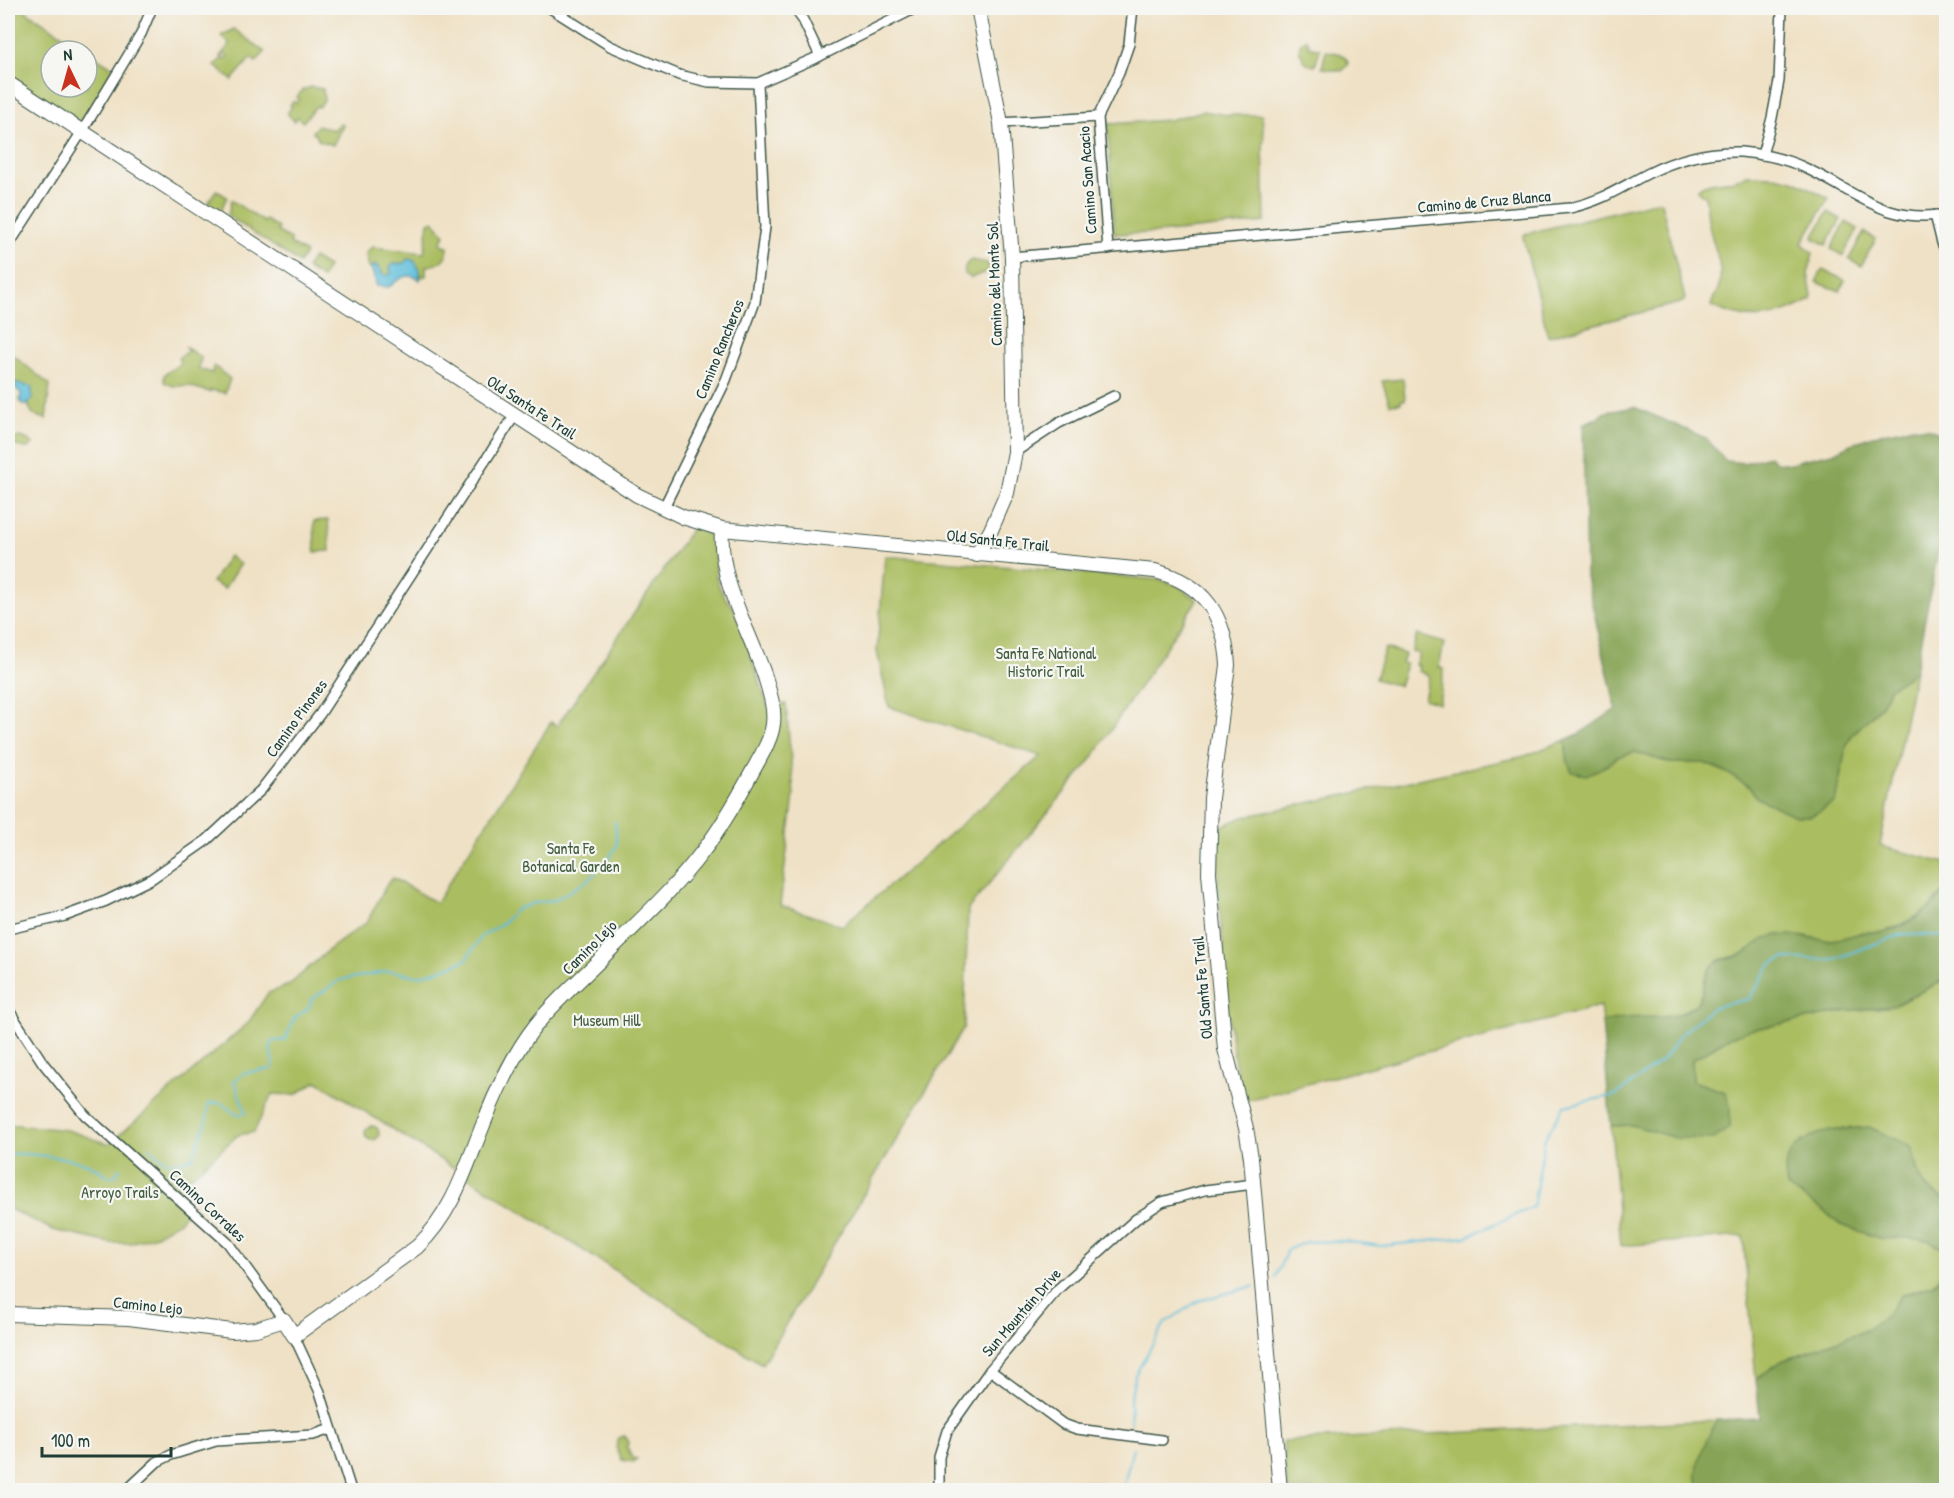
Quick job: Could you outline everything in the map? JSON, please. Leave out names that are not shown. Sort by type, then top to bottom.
[{"type":"street","points":[[8,246],[144,30],[152,8]]},
{"type":"street","points":[[550,8],[610,46],[679,75],[709,82],[758,83],[820,56],[916,8]]},
{"type":"street","points":[[794,8],[804,22],[820,56]]},
{"type":"street","name":"Camino del Monte Sol","points":[[977,555],[992,530],[1007,493],[1015,452],[1012,257],[1001,123],[978,8]]},
{"type":"street","name":"Camino San Acacio","points":[[1107,249],[1098,117],[1119,73],[1129,44],[1133,8]]},
{"type":"street","points":[[1762,155],[1779,81],[1782,9]]},
{"type":"street","name":"Old Santa Fe Trail","points":[[8,83],[637,495],[663,509],[722,529],[1155,571],[1185,582],[1207,601],[1225,638],[1228,665],[1211,798],[1209,873],[1225,1049],[1247,1137],[1254,1184],[1280,1491]]},
{"type":"street","name":"Camino Rancheros","points":[[663,509],[726,380],[755,302],[765,227],[758,83]]},
{"type":"street","points":[[1001,123],[1098,117]]},
{"type":"street","name":"Camino de Cruz Blanca","points":[[1012,257],[1570,208],[1602,199],[1648,173],[1683,160],[1712,153],[1740,152],[1801,165],[1883,210],[1908,215],[1941,215],[1942,243],[1947,251]]},
{"type":"street","points":[[1015,452],[1059,423],[1113,396]]},
{"type":"street","name":"Camino Pinones","points":[[8,929],[65,916],[143,884],[207,840],[261,790],[320,714],[515,415]]},
{"type":"street","name":"Camino Lejo","points":[[294,1336],[429,1236],[448,1210],[496,1094],[531,1032],[550,1009],[673,887],[704,851],[737,801],[772,731],[774,718],[763,669],[726,574],[721,546],[722,529]]},
{"type":"street","name":"Camino Corrales","points":[[8,1009],[43,1063],[85,1115],[228,1243],[284,1320],[320,1392],[351,1491]]},
{"type":"street","name":"Sun Mountain Drive","points":[[939,1491],[939,1457],[947,1431],[990,1370],[1058,1288],[1136,1219],[1162,1202],[1205,1190],[1254,1184]]},
{"type":"street","name":"Camino Lejo","points":[[8,1314],[129,1318],[232,1331],[256,1329],[284,1320]]},
{"type":"street","points":[[990,1370],[1063,1424],[1077,1429],[1162,1440]]},
{"type":"street","points":[[127,1491],[157,1462],[171,1455],[216,1441],[313,1435],[332,1429]]},
{"type":"green space","points":[[8,8],[21,8],[69,39],[39,39],[39,95],[8,74]]},
{"type":"green space","points":[[234,29],[265,52],[256,62],[251,58],[232,80],[215,66],[222,58],[228,57],[225,54],[220,56],[230,44],[221,36]]},
{"type":"green space","points":[[1306,39],[1309,42],[1308,46],[1320,49],[1315,66],[1307,64],[1299,51],[1300,44]]},
{"type":"green space","points":[[1326,51],[1344,56],[1348,65],[1342,71],[1322,68]]},
{"type":"green space","points":[[99,59],[115,69],[99,95]]},
{"type":"green space","points":[[311,87],[323,89],[324,100],[303,122],[297,117],[294,121],[287,113],[292,107],[290,105],[293,101],[296,103],[299,99],[297,97],[303,90]]},
{"type":"green space","points":[[45,99],[97,99],[85,118],[77,121]]},
{"type":"green space","points":[[1203,111],[1227,115],[1262,115],[1265,222],[1158,233],[1114,234],[1108,124],[1169,120]]},
{"type":"green space","points":[[339,124],[343,125],[333,145],[318,140],[312,132],[318,125],[334,130]]},
{"type":"green space","points":[[1747,175],[1774,176],[1793,180],[1829,198],[1802,243],[1813,253],[1808,274],[1811,300],[1785,312],[1762,317],[1738,315],[1711,306],[1720,284],[1720,266],[1709,225],[1705,196],[1698,189]]},
{"type":"green space","points":[[216,190],[227,197],[220,212],[208,203]]},
{"type":"green space","points":[[231,200],[264,222],[266,220],[278,228],[277,231],[291,240],[290,244],[306,253],[299,263],[228,216]]},
{"type":"green space","points":[[1661,202],[1685,299],[1683,302],[1548,336],[1523,237],[1525,234]]},
{"type":"green space","points":[[1828,212],[1841,219],[1826,245],[1813,238]]},
{"type":"green space","points":[[433,221],[445,235],[440,243],[448,247],[448,251],[441,261],[426,266],[426,276],[421,277],[420,270],[405,263],[394,264],[392,273],[387,276],[382,274],[376,265],[369,268],[366,253],[372,247],[424,253],[429,222]]},
{"type":"green space","points":[[1846,222],[1858,229],[1843,256],[1831,249]]},
{"type":"green space","points":[[1864,232],[1876,239],[1861,266],[1849,259]]},
{"type":"green space","points":[[313,258],[328,267],[322,278],[306,268]]},
{"type":"green space","points":[[971,260],[987,263],[990,267],[988,271],[971,278],[965,274],[964,270]]},
{"type":"green space","points":[[1822,270],[1845,280],[1840,291],[1816,282]]},
{"type":"green space","points":[[185,347],[201,357],[199,369],[212,373],[214,366],[230,379],[225,393],[211,390],[210,392],[189,386],[173,386],[164,382],[164,375],[181,363],[178,358],[188,351]]},
{"type":"green space","points":[[8,351],[50,385],[46,419],[33,415],[28,405],[32,399],[20,383],[8,382]]},
{"type":"green space","points":[[1403,379],[1405,400],[1401,400],[1401,403],[1390,404],[1382,381]]},
{"type":"green space","points":[[1634,407],[1706,438],[1726,461],[1744,463],[1769,456],[1776,462],[1791,464],[1833,453],[1878,434],[1913,427],[1927,428],[1946,436],[1946,510],[1915,671],[1890,688],[1880,707],[1852,735],[1846,747],[1835,802],[1811,816],[1796,816],[1757,798],[1750,787],[1724,771],[1704,763],[1670,763],[1635,752],[1617,757],[1608,765],[1586,775],[1572,772],[1568,763],[1565,740],[1579,734],[1616,709],[1586,577],[1583,424],[1597,418],[1602,413]]},
{"type":"green space","points":[[21,437],[33,444],[28,448],[22,448],[14,445],[9,439]]},
{"type":"green space","points":[[328,520],[330,551],[315,552],[314,521]]},
{"type":"green space","name":"Museum Hill","points":[[693,527],[709,534],[715,544],[718,582],[725,597],[735,610],[768,706],[786,704],[794,795],[780,905],[842,926],[1041,756],[889,707],[877,651],[885,556],[1161,580],[1179,586],[1197,600],[1091,760],[968,909],[964,1027],[762,1364],[317,1081],[295,1095],[272,1094],[254,1132],[238,1135],[170,1195],[187,1211],[180,1221],[156,1235],[130,1243],[110,1243],[53,1230],[8,1208],[8,1124],[67,1130],[109,1144],[248,1023],[268,993],[289,985],[331,948],[367,922],[386,886],[393,878],[436,903],[551,722],[557,726]]},
{"type":"green space","points":[[229,556],[240,564],[224,589],[212,582]]},
{"type":"green space","points":[[1417,635],[1444,643],[1439,667],[1444,670],[1439,704],[1424,699],[1429,676],[1418,671],[1419,666],[1415,665],[1419,654],[1412,651]]},
{"type":"green space","points":[[1385,648],[1405,654],[1402,663],[1406,664],[1399,686],[1375,679]]},
{"type":"green space","points":[[1915,671],[1880,846],[1946,863],[1946,889],[1926,911],[1884,932],[1862,932],[1846,939],[1824,940],[1806,936],[1754,946],[1742,955],[1719,960],[1710,968],[1704,989],[1696,1004],[1677,1015],[1662,1019],[1625,1018],[1602,1022],[1600,1006],[1244,1101],[1229,1022],[1218,887],[1218,828],[1243,817],[1525,756],[1565,740],[1568,763],[1608,765],[1617,757],[1635,752],[1670,763],[1704,763],[1733,775],[1750,787],[1757,798],[1796,816],[1839,784],[1846,747],[1852,735],[1880,707],[1890,688]]},
{"type":"green space","points":[[1946,889],[1946,979],[1893,1006],[1848,1011],[1749,1030],[1730,1037],[1692,1060],[1693,1081],[1725,1092],[1730,1106],[1730,1127],[1714,1139],[1675,1138],[1632,1125],[1611,1126],[1602,1022],[1634,1017],[1670,1016],[1687,1011],[1698,1001],[1711,967],[1722,960],[1740,955],[1764,939],[1789,935],[1830,940],[1864,932],[1892,930],[1919,916]]},
{"type":"green space","points":[[1946,979],[1946,1200],[1926,1187],[1918,1173],[1911,1146],[1822,1209],[1840,1225],[1906,1238],[1929,1240],[1946,1251],[1946,1271],[1932,1285],[1902,1295],[1887,1314],[1869,1329],[1782,1361],[1756,1379],[1743,1236],[1621,1246],[1611,1126],[1632,1125],[1647,1128],[1725,1092],[1693,1081],[1692,1060],[1730,1037],[1749,1030],[1848,1011],[1893,1006]]},
{"type":"green space","points":[[369,1126],[375,1126],[379,1133],[375,1140],[369,1140],[365,1136],[365,1130]]},
{"type":"green space","points":[[1869,1127],[1911,1146],[1918,1173],[1926,1187],[1946,1200],[1946,1251],[1929,1240],[1882,1239],[1841,1225],[1822,1209],[1787,1187],[1786,1163],[1793,1150],[1802,1142],[1811,1136],[1834,1130]]},
{"type":"green space","points":[[1946,1271],[1946,1490],[1699,1490],[1698,1463],[1717,1420],[1760,1418],[1756,1379],[1782,1361],[1869,1329],[1887,1314],[1902,1295],[1932,1285]]},
{"type":"green space","points":[[1717,1420],[1699,1464],[1699,1490],[1287,1490],[1283,1441]]},
{"type":"green space","points":[[624,1436],[629,1443],[626,1446],[633,1458],[637,1459],[634,1462],[622,1460],[616,1448],[619,1438]]},
{"type":"water","points":[[407,259],[414,260],[420,270],[420,280],[408,276],[389,287],[377,286],[371,268],[375,265],[382,274],[387,276],[391,273],[390,267],[394,264],[405,263]]},
{"type":"water","points":[[16,383],[32,387],[32,399],[28,405],[23,405],[20,401],[21,393],[14,387]]},
{"type":"waterway","points":[[148,1147],[164,1160],[174,1162],[193,1157],[206,1123],[209,1103],[221,1103],[237,1115],[246,1113],[234,1081],[244,1073],[271,1069],[274,1065],[270,1048],[273,1041],[285,1040],[294,1020],[308,1009],[312,999],[340,980],[390,971],[418,976],[466,960],[482,936],[502,924],[517,909],[534,903],[555,900],[588,880],[608,860],[617,845],[615,822]]},
{"type":"waterway","points":[[1275,1278],[1287,1250],[1306,1242],[1344,1241],[1381,1246],[1466,1237],[1533,1207],[1545,1138],[1564,1106],[1616,1095],[1664,1059],[1679,1036],[1713,1007],[1749,999],[1772,963],[1785,958],[1832,960],[1902,934],[1945,936],[1946,933]]},
{"type":"waterway","points":[[8,1154],[39,1155],[76,1161],[94,1167],[110,1177],[115,1176],[120,1168]]},
{"type":"waterway","points":[[1131,1424],[1130,1401],[1135,1375],[1165,1323],[1198,1301],[1254,1286]]},
{"type":"waterway","points":[[1119,1490],[1123,1489],[1133,1448]]},
{"type":"park label","name":"Santa Fe National Historic Trail","points":[[1046,662]]},
{"type":"park label","name":"Santa Fe Botanical Garden","points":[[571,857]]},
{"type":"park label","name":"Arroyo Trails","points":[[120,1192]]}]
